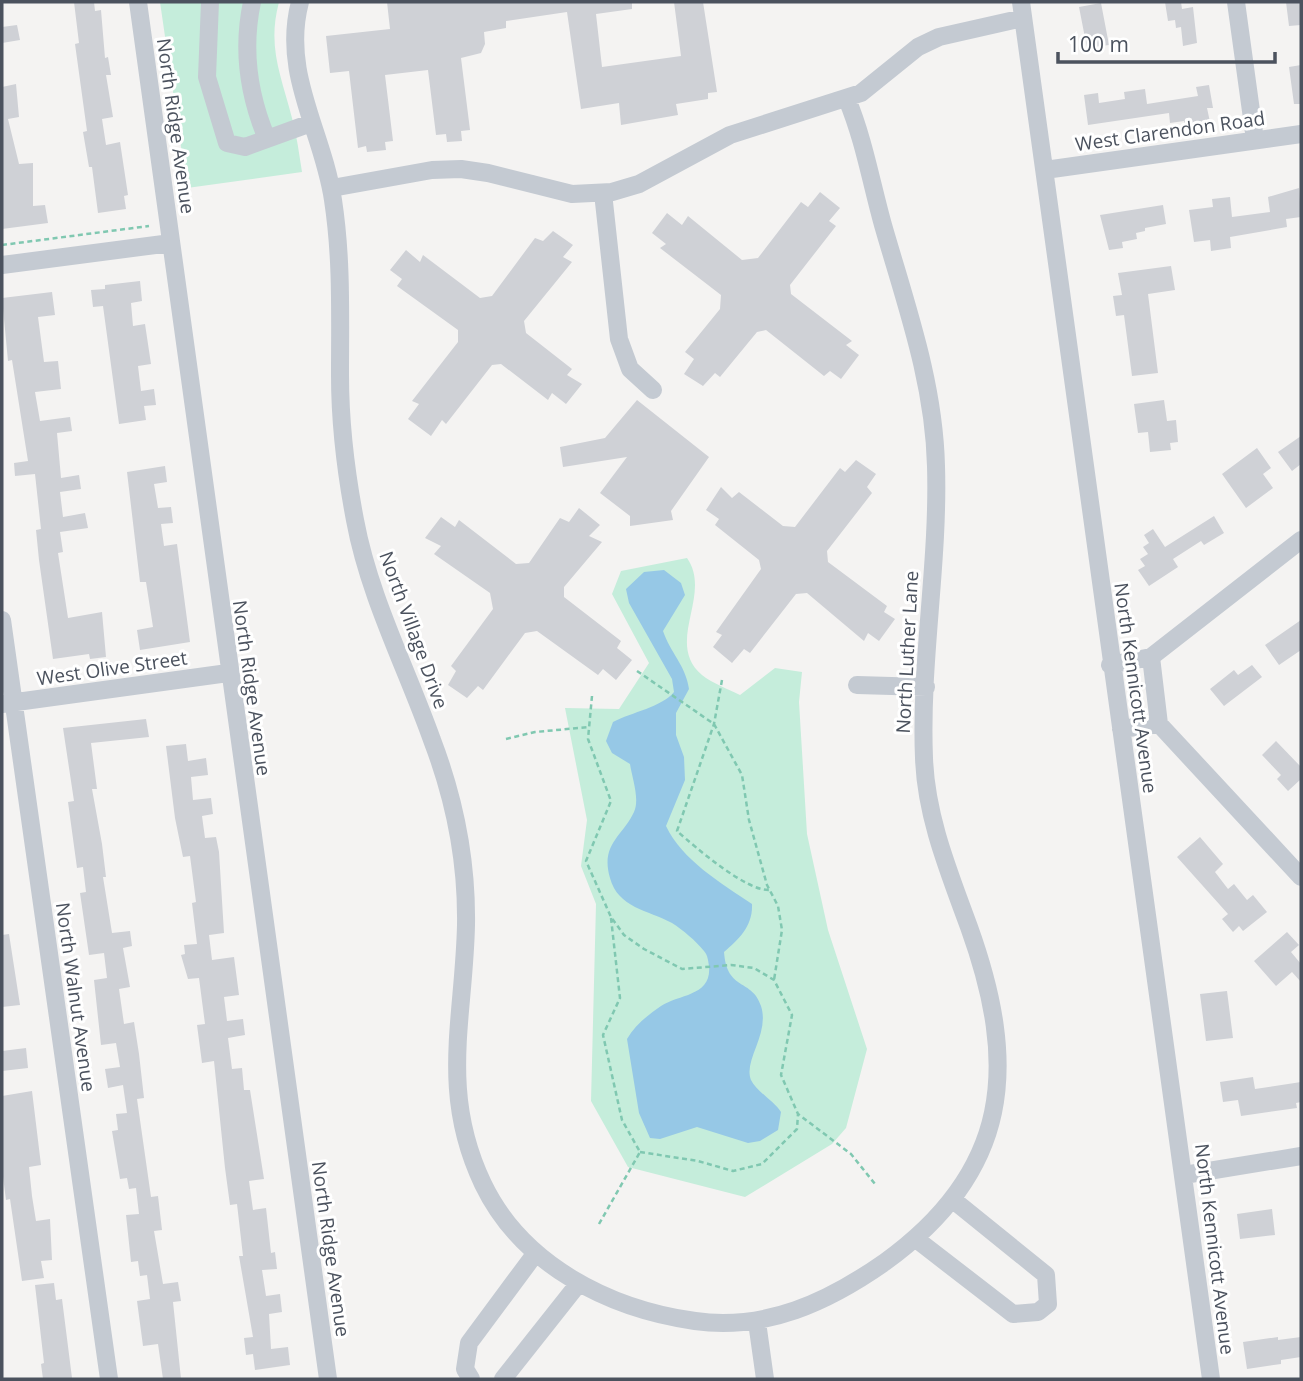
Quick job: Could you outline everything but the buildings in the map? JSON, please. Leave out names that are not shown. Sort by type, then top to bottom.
[{"type":"street","name":"North Ridge Avenue","points":[[138,2],[228,673],[328,1379]]},
{"type":"street","points":[[210,2],[207,77],[227,143],[240,148],[311,123]]},
{"type":"street","points":[[252,2],[246,38],[248,72],[257,114],[267,139]]},
{"type":"street","name":"North Village Drive","points":[[300,2],[293,40],[295,61],[332,188],[342,283],[340,382],[354,514],[376,594],[442,769],[462,853],[466,936],[456,1026],[458,1097],[468,1140],[483,1185],[498,1209],[535,1254],[579,1283],[641,1310],[705,1323],[757,1322]]},
{"type":"street","points":[[1236,2],[1255,140]]},
{"type":"street","points":[[332,188],[432,170],[461,169],[572,194],[603,193],[639,184],[730,135],[847,99],[868,88],[918,47],[939,37],[1022,10]]},
{"type":"street","name":"North Kennicott Avenue","points":[[1022,10],[1210,1379]]},
{"type":"street","name":"North Luther Lane","points":[[757,1322],[790,1313],[836,1294],[916,1239],[972,1173],[993,1123],[998,1085],[997,1053],[977,952],[945,864],[931,808],[924,758],[936,489],[930,404],[912,314],[882,219],[860,131],[847,99]]},
{"type":"street","name":"West Clarendon Road","points":[[1045,170],[1301,134]]},
{"type":"street","points":[[603,193],[619,339],[630,369],[653,390]]},
{"type":"street","points":[[2,265],[171,243]]},
{"type":"street","points":[[1110,665],[1152,657],[1301,540]]},
{"type":"street","name":"North Walnut Avenue","points":[[2,620],[8,704],[109,1379]]},
{"type":"street","points":[[1152,657],[1159,724],[1301,877]]},
{"type":"street","name":"West Olive Street","points":[[8,704],[228,673]]},
{"type":"street","points":[[857,685],[926,687]]},
{"type":"street","points":[[1121,729],[1159,724]]},
{"type":"street","points":[[1184,1175],[1301,1156]]},
{"type":"street","points":[[916,1239],[1013,1314],[1038,1312],[1048,1304],[1046,1275],[952,1199]]},
{"type":"street","points":[[471,1379],[465,1369],[469,1343],[535,1254]]},
{"type":"street","points":[[503,1379],[510,1375],[579,1283]]},
{"type":"street","points":[[757,1322],[765,1379]]},
{"type":"path","points":[[2,245],[149,226]]},
{"type":"path","points":[[637,671],[714,724],[742,775],[749,820],[769,890],[778,906],[782,930],[774,980]]},
{"type":"path","points":[[722,680],[714,724],[677,831],[744,880],[760,890],[769,890]]},
{"type":"path","points":[[592,696],[589,739],[611,801],[586,861],[611,917],[624,935],[682,969],[731,965],[754,968],[774,980],[792,1015],[781,1075],[797,1114],[797,1129],[762,1164],[733,1171],[698,1161],[640,1152]]},
{"type":"path","points":[[506,739],[535,732],[590,727]]},
{"type":"path","points":[[611,917],[620,998],[603,1035],[622,1120],[640,1152]]},
{"type":"path","points":[[797,1114],[851,1154],[875,1184]]},
{"type":"path","points":[[599,1224],[640,1152]]},
{"type":"green space","points":[[160,2],[279,2],[274,33],[275,47],[302,172],[187,188]]},
{"type":"green space","points":[[687,558],[694,572],[695,587],[687,648],[692,662],[702,675],[740,695],[775,668],[802,672],[799,702],[807,834],[828,930],[867,1049],[846,1128],[832,1144],[745,1197],[628,1167],[591,1101],[596,904],[581,866],[587,820],[565,708],[619,709],[649,663],[612,594],[621,571]]},
{"type":"water","points":[[664,570],[681,583],[685,595],[663,631],[685,673],[689,689],[676,713],[676,735],[684,757],[685,780],[666,826],[692,860],[752,904],[748,925],[724,952],[730,973],[752,991],[761,1006],[762,1027],[750,1064],[751,1080],[781,1112],[778,1130],[760,1141],[748,1143],[697,1127],[660,1139],[650,1138],[639,1113],[627,1039],[651,1013],[700,989],[709,976],[708,958],[701,947],[672,923],[635,907],[620,896],[610,878],[608,866],[610,849],[636,807],[630,764],[612,753],[606,741],[613,722],[654,705],[674,692],[672,679],[629,603],[626,589],[644,572]]}]
